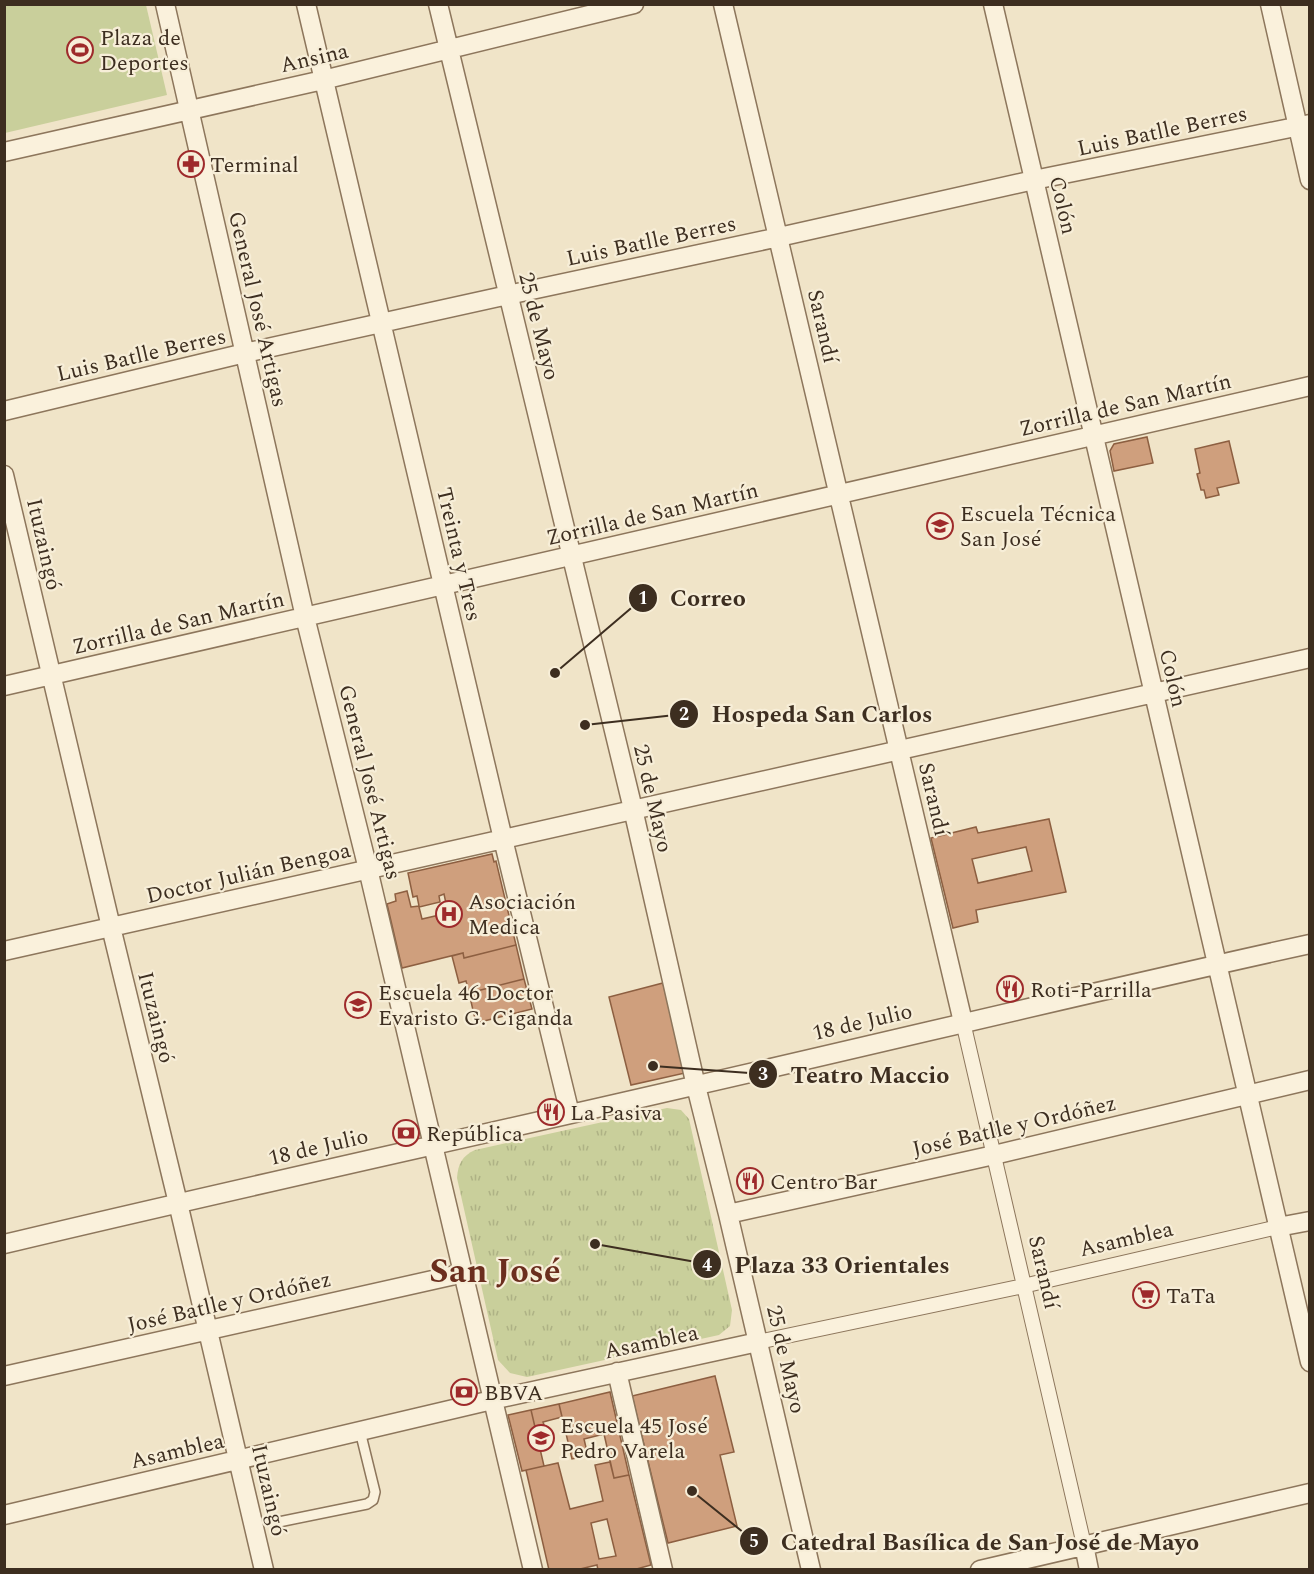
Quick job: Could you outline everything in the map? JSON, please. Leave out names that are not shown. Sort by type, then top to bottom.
[{"type":"street","name":"General José Artigas","points":[[165,4],[305,617],[368,869],[532,1569]]},
{"type":"street","name":"Treinta y Tres","points":[[306,4],[570,1114]]},
{"type":"street","name":"25 de Mayo","points":[[438,4],[633,810],[696,1086],[812,1569]]},
{"type":"street","name":"Ansina","points":[[4,152],[323,80],[634,4]]},
{"type":"street","name":"Sarandí","points":[[723,4],[963,1022],[1089,1569]]},
{"type":"street","name":"Colón","points":[[993,4],[1310,1362]]},
{"type":"street","points":[[1270,4],[1304,125],[1310,180]]},
{"type":"street","name":"Luis Batlle Berres","points":[[4,411],[245,353],[508,295],[1034,180],[1304,125]]},
{"type":"street","name":"Zorrilla de San Martín","points":[[4,686],[1310,386]]},
{"type":"street","name":"Ituzaingó","points":[[4,475],[264,1569]]},
{"type":"street","name":"Doctor Julián Bengoa","points":[[4,951],[1310,658]]},
{"type":"street","name":"18 de Julio","points":[[4,1244],[431,1144],[696,1086],[963,1022],[1310,944]]},
{"type":"street","name":"José Batlle y Ordóñez","points":[[728,1214],[994,1155],[1310,1080]]},
{"type":"street","name":"Asamblea","points":[[4,1515],[492,1400],[1023,1286],[1310,1221]]},
{"type":"street","name":"José Batlle y Ordóñez","points":[[4,1376],[464,1273]]},
{"type":"street","points":[[617,1372],[663,1569]]},
{"type":"street","points":[[980,1569],[1310,1493]]},
{"type":"lane","points":[[274,1523],[367,1504],[373,1500],[375,1492],[360,1431]]},
{"type":"green space","name":"Plaza de Deportes","points":[[4,5],[146,5],[167,95],[5,133]]},
{"type":"green space","points":[[667,1108],[681,1110],[689,1119],[732,1310],[730,1326],[719,1335],[527,1377],[510,1373],[498,1360],[457,1178],[462,1161],[475,1150]]},
{"type":"building","points":[[1147,437],[1153,463],[1114,471],[1110,451],[1114,444]]},
{"type":"building","points":[[1229,441],[1239,483],[1217,488],[1219,495],[1206,498],[1204,490],[1201,490],[1197,474],[1200,473],[1195,449]]},
{"type":"building","points":[[1049,819],[1066,892],[976,910],[978,922],[953,928],[931,838],[976,827],[978,833]],"holes":[[[1026,847],[1032,871],[978,883],[972,859]]]},
{"type":"building","name":"Asociación Medica","points":[[492,854],[494,862],[496,861],[516,945],[464,958],[463,953],[402,968],[387,904],[396,901],[395,894],[407,891],[411,907],[419,906],[417,896],[413,897],[408,873]],"holes":[[[444,894],[448,913],[422,919],[419,907],[440,902],[439,896]]]},
{"type":"building","points":[[516,945],[524,979],[469,993],[466,981],[459,983],[452,956],[463,953],[464,958]]},
{"type":"building","points":[[524,979],[532,1009],[476,1023],[469,993]]},
{"type":"building","points":[[663,983],[685,1073],[631,1085],[609,997]]},
{"type":"building","points":[[715,1376],[734,1452],[720,1455],[737,1526],[668,1543],[632,1396]]},
{"type":"building","points":[[610,1392],[629,1475],[614,1478],[604,1434],[584,1439],[588,1456],[572,1459],[559,1404]]},
{"type":"building","points":[[559,1404],[562,1417],[543,1422],[544,1425],[535,1427],[531,1410]]},
{"type":"building","points":[[531,1410],[544,1466],[522,1471],[508,1415]]},
{"type":"building","points":[[610,1462],[614,1478],[629,1475],[651,1565],[633,1570],[598,1570],[597,1565],[576,1570],[549,1570],[526,1470],[558,1463],[570,1509],[603,1501],[595,1465]],"holes":[[[607,1519],[616,1556],[599,1559],[591,1523]]]},
{"type":"place","name":"Plaza de Deportes","points":[[80,50]]},
{"type":"place","name":"Terminal","points":[[191,164]]},
{"type":"place","name":"Escuela Técnica San José","points":[[940,526]]},
{"type":"place","name":"Correo","points":[[555,673]]},
{"type":"place","name":"Hospeda San Carlos","points":[[585,725]]},
{"type":"place","name":"Asociación Medica","points":[[449,914]]},
{"type":"place","name":"Roti-Parrilla","points":[[1010,989]]},
{"type":"place","name":"Escuela 46 Doctor Evaristo G. Ciganda","points":[[358,1005]]},
{"type":"place","name":"Teatro Maccio","points":[[653,1066]]},
{"type":"place","name":"La Pasiva","points":[[551,1112]]},
{"type":"place","name":"República","points":[[406,1133]]},
{"type":"place","name":"Centro Bar","points":[[750,1181]]},
{"type":"place","name":"Plaza 33 Orientales","points":[[595,1244]]},
{"type":"place","name":"TaTa","points":[[1146,1295]]},
{"type":"place","name":"BBVA","points":[[464,1392]]},
{"type":"place","name":"Escuela 45 José Pedro Varela","points":[[541,1438]]},
{"type":"place","name":"Catedral Basílica de San José de Mayo","points":[[692,1491]]},
{"type":"district","name":"San José","points":[[495,1270]]}]
